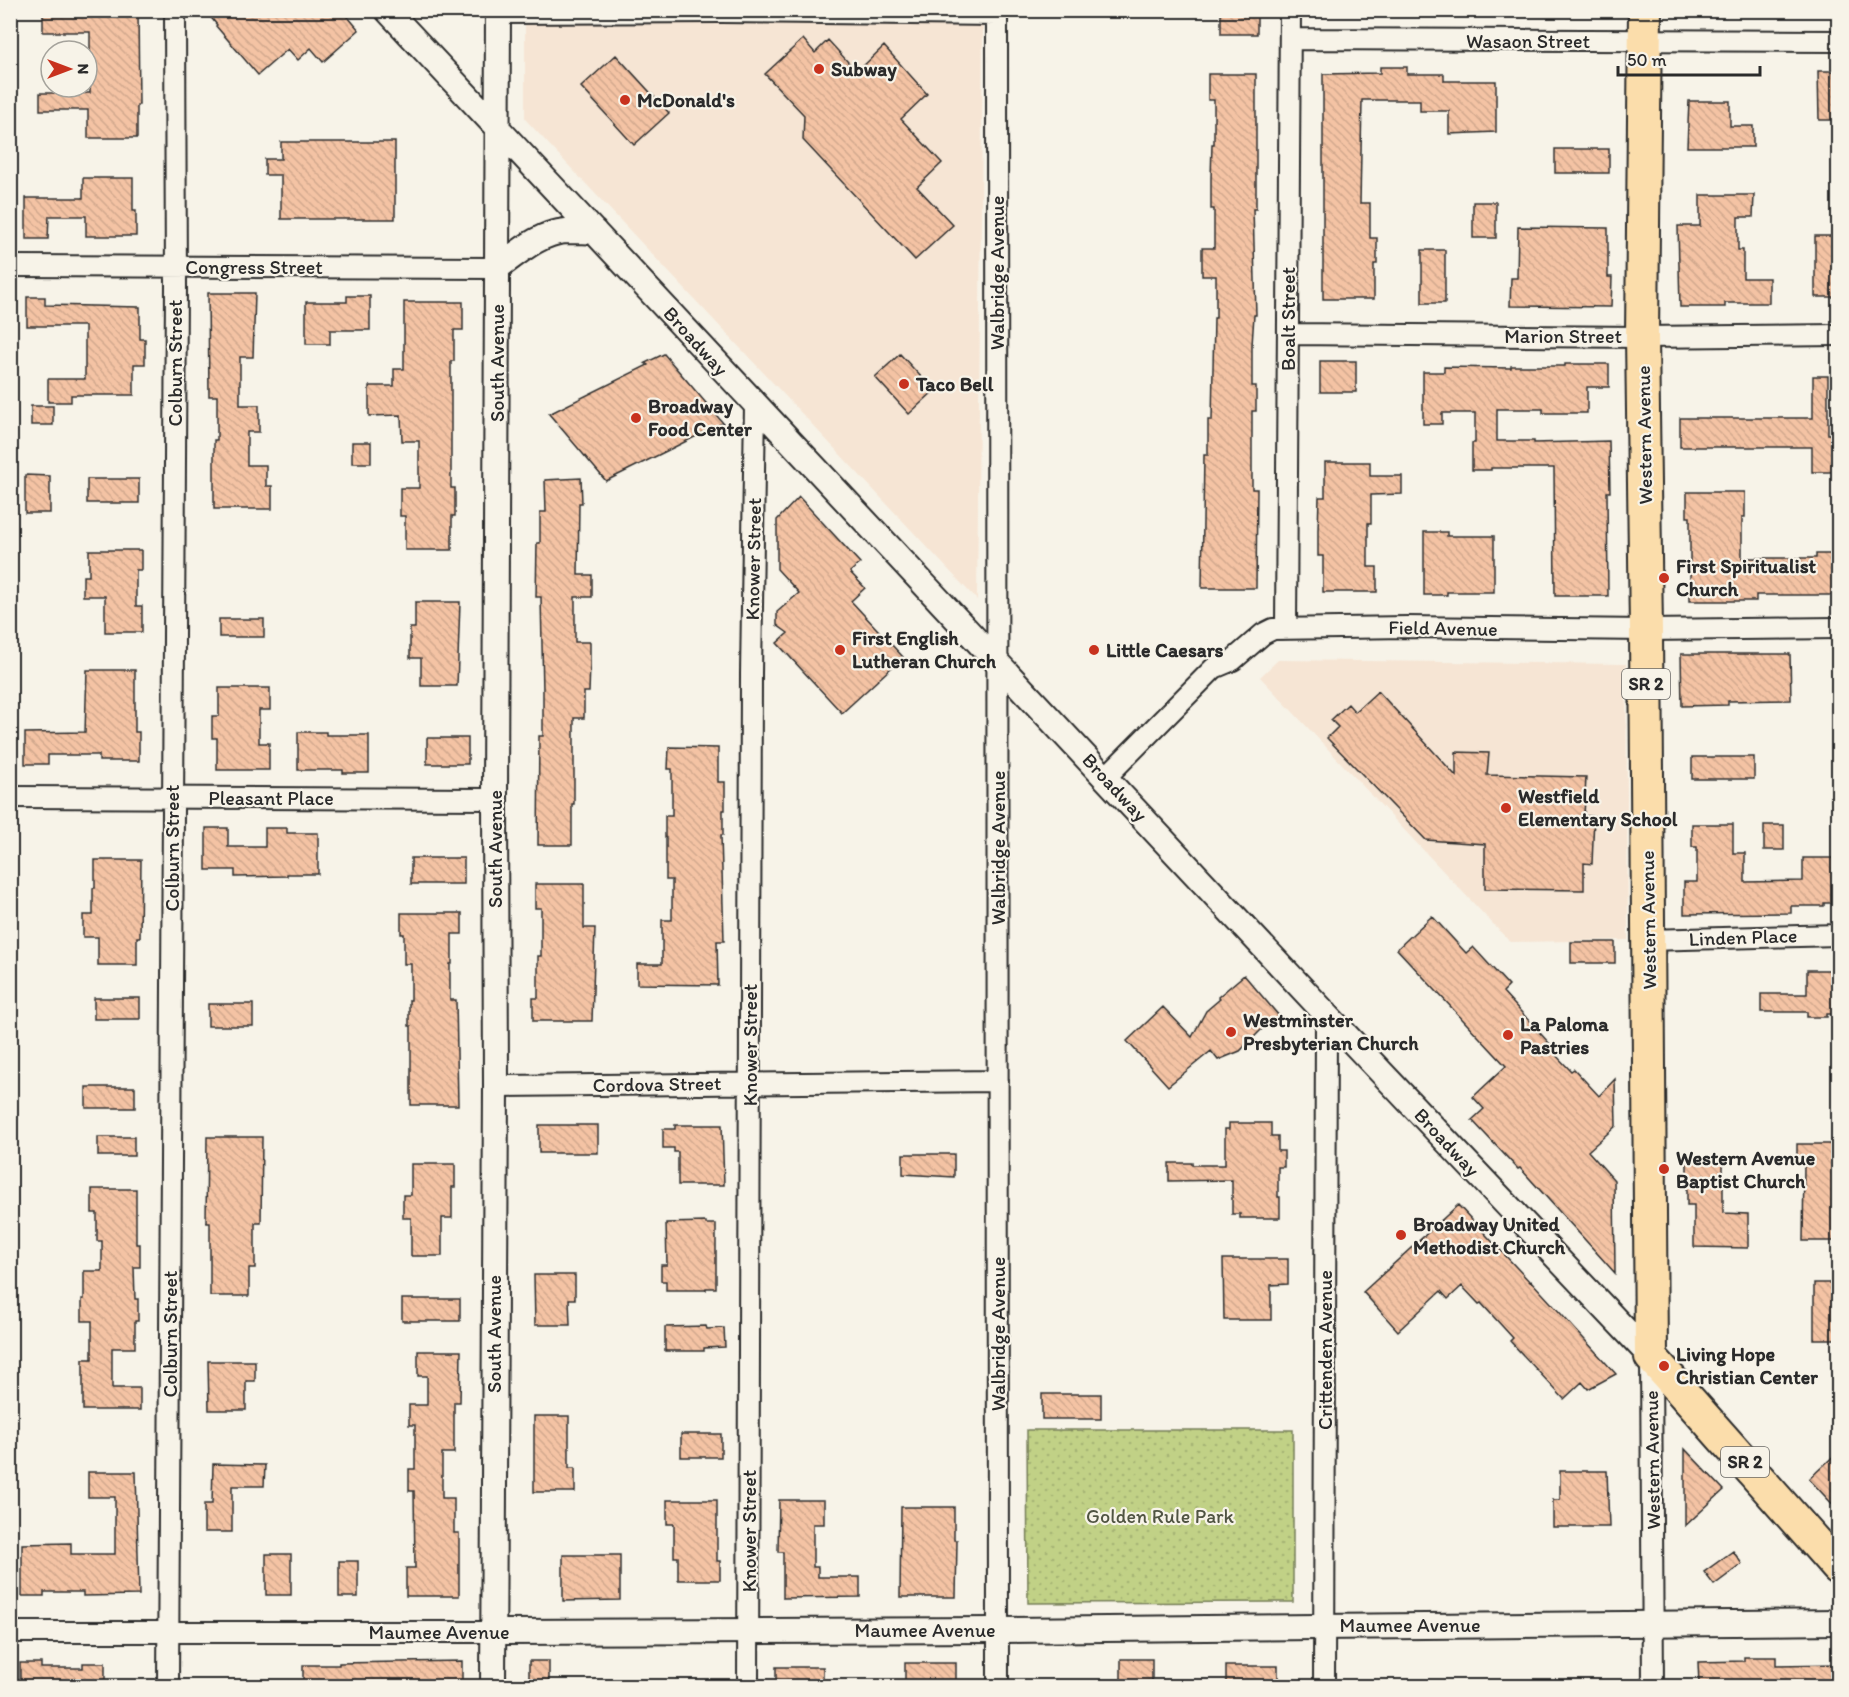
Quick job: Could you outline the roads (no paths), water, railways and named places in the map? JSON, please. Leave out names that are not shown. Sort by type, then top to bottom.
[{"type":"main road","name":"Western Avenue","points":[[1645,10],[1642,337],[1651,1357]]},
{"type":"main road","name":"Broadway","points":[[1651,1357],[1839,1568]]},
{"type":"street","name":"Colburn Street","points":[[168,1686],[176,267],[175,10]]},
{"type":"street","name":"Broadway","points":[[387,10],[1326,1014],[1651,1357]]},
{"type":"street","name":"Boalt Street","points":[[1286,628],[1290,10]]},
{"type":"street","name":"South Avenue","points":[[493,1686],[498,12]]},
{"type":"street","points":[[498,12],[997,13]]},
{"type":"street","name":"Walbridge Avenue","points":[[997,13],[998,1686]]},
{"type":"street","name":"Wasaon Street","points":[[1290,39],[1839,41]]},
{"type":"street","points":[[497,268],[526,246],[548,235],[565,231],[595,232]]},
{"type":"street","name":"Congress Street","points":[[10,266],[497,268]]},
{"type":"street","name":"Marion Street","points":[[1288,334],[1642,337],[1839,335]]},
{"type":"street","name":"Knower Street","points":[[748,1686],[751,674],[755,405]]},
{"type":"street","name":"Field Avenue","points":[[1106,777],[1214,668],[1233,660],[1273,628],[1646,630],[1839,628]]},
{"type":"street","name":"Pleasant Place","points":[[10,797],[495,799]]},
{"type":"street","name":"Linden Place","points":[[1648,940],[1839,935]]},
{"type":"street","name":"Crittenden Avenue","points":[[1324,1686],[1326,1014]]},
{"type":"street","name":"Cordova Street","points":[[496,1086],[998,1081]]},
{"type":"street","name":"Western Avenue","points":[[1651,1357],[1653,1686]]},
{"type":"street","name":"Maumee Avenue","points":[[10,1632],[998,1630],[1839,1622]]},
{"type":"place","name":"Subway","points":[[819,69]]},
{"type":"place","name":"McDonald's","points":[[625,100]]},
{"type":"place","name":"Taco Bell","points":[[904,384]]},
{"type":"place","name":"Broadway Food Center","points":[[636,418]]},
{"type":"place","name":"First Spiritualist Church","points":[[1664,578]]},
{"type":"place","name":"First English Lutheran Church","points":[[840,650]]},
{"type":"place","name":"Little Caesars","points":[[1094,650]]},
{"type":"place","name":"Westfield Elementary School","points":[[1506,808]]},
{"type":"place","name":"Westminster Presbyterian Church","points":[[1231,1032]]},
{"type":"place","name":"La Paloma Pastries","points":[[1508,1035]]},
{"type":"place","name":"Western Avenue Baptist Church","points":[[1664,1169]]},
{"type":"place","name":"Broadway United Methodist Church","points":[[1401,1235]]},
{"type":"place","name":"Living Hope Christian Center","points":[[1664,1366]]},
{"type":"park label","name":"Golden Rule Park","points":[[1160,1516]]}]
